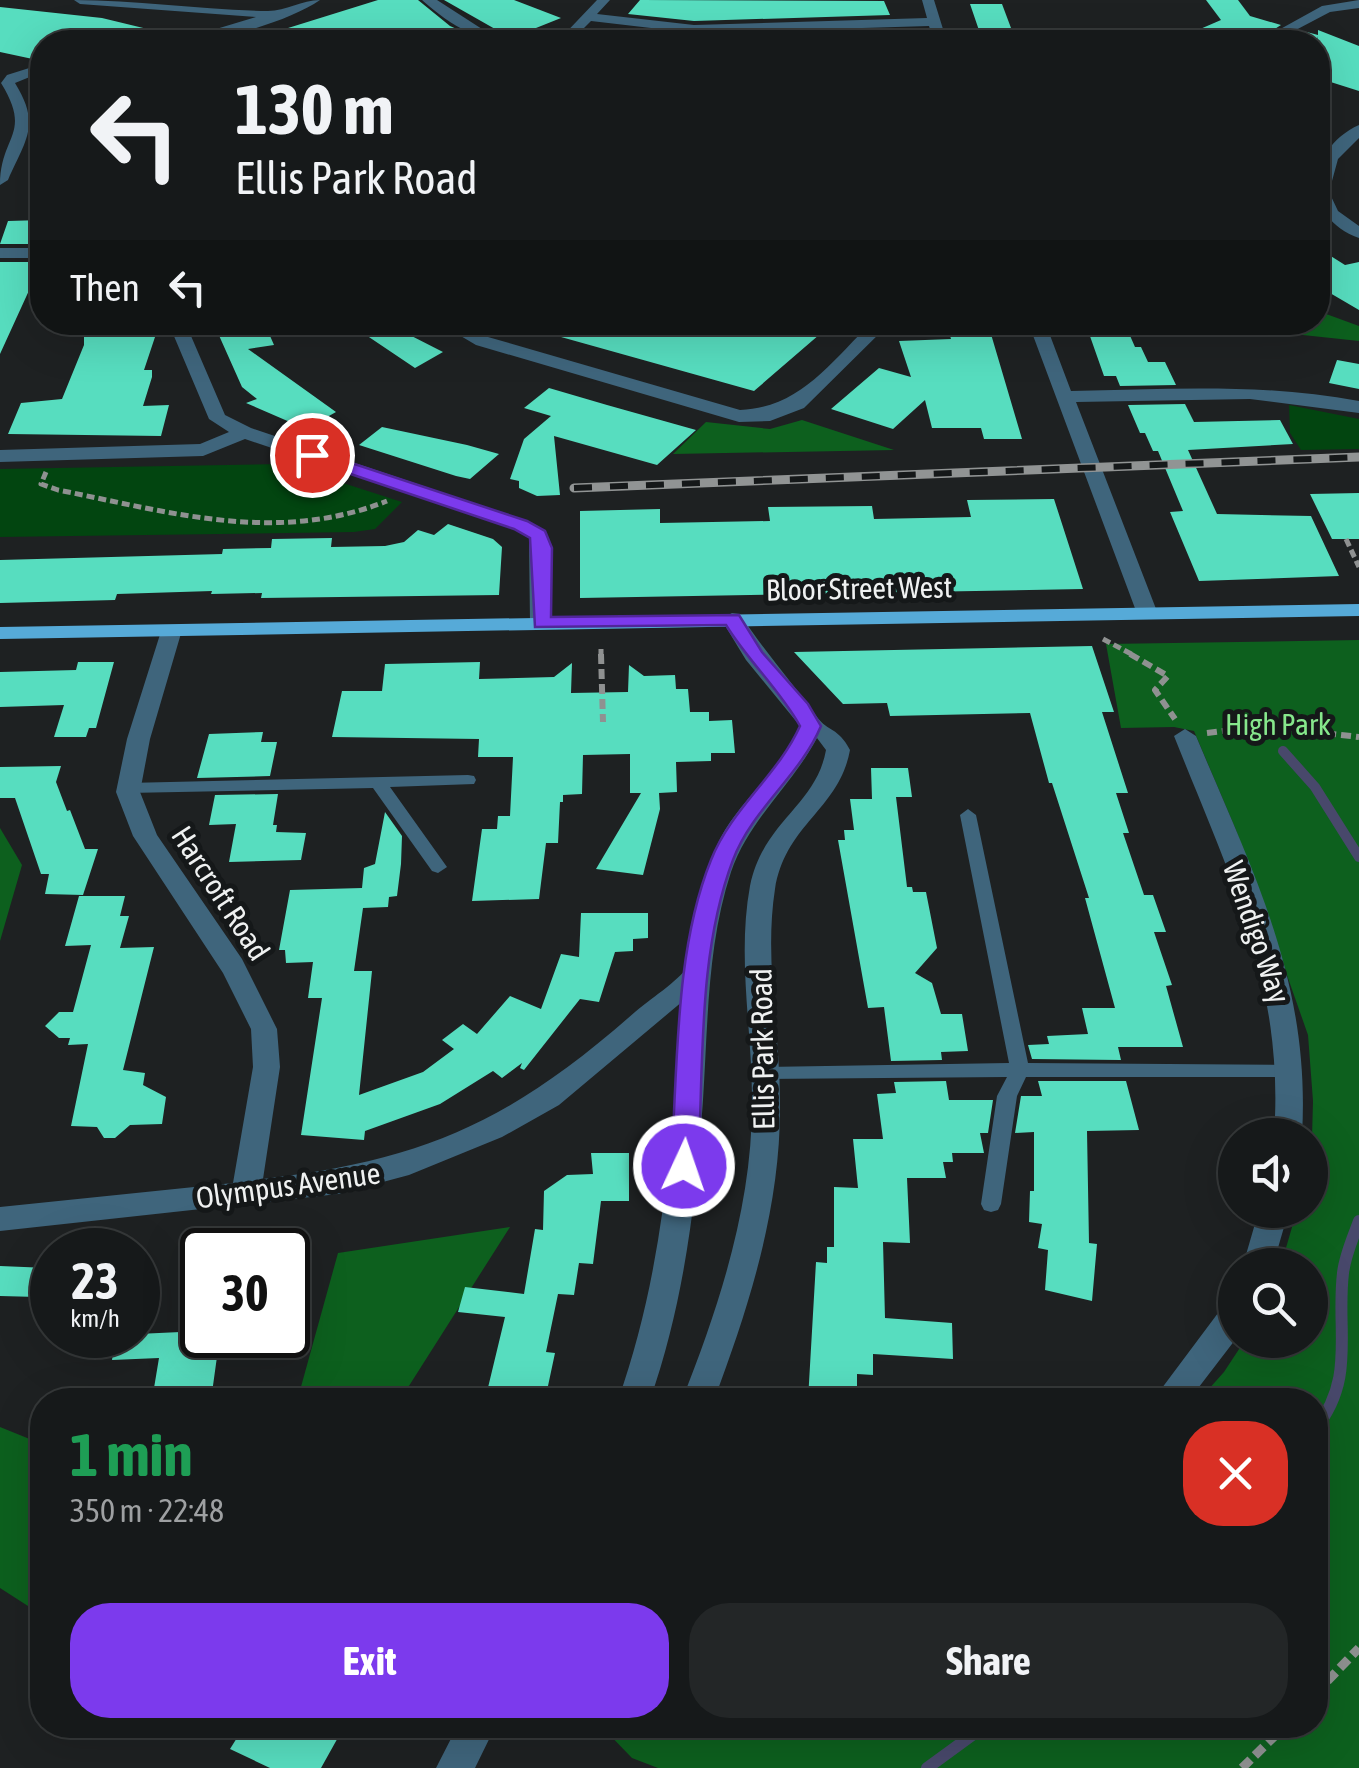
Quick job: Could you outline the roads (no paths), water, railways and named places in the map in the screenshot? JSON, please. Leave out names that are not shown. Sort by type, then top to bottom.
[{"type":"main road","name":"Bloor Street West","points":[[0,633],[1359,610]]},
{"type":"street","points":[[80,0],[275,14]]},
{"type":"street","points":[[231,30],[314,0]]},
{"type":"street","points":[[428,0],[474,30]]},
{"type":"street","points":[[575,30],[604,0]]},
{"type":"street","points":[[928,0],[935,30]]},
{"type":"street","points":[[1287,30],[1320,13],[1359,4]]},
{"type":"street","points":[[1301,6],[1320,13]]},
{"type":"street","points":[[588,17],[686,29],[932,22]]},
{"type":"street","points":[[0,180],[24,147],[26,126],[22,104],[8,83],[30,72]]},
{"type":"street","points":[[1330,161],[1359,129]]},
{"type":"street","points":[[1330,210],[1359,234]]},
{"type":"street","points":[[0,253],[30,253]]},
{"type":"street","points":[[181,335],[218,419],[244,432],[520,525],[538,535],[542,548],[542,623]]},
{"type":"street","points":[[470,335],[739,416],[770,415],[796,404],[869,335]]},
{"type":"street","points":[[1041,335],[1146,614]]},
{"type":"street","points":[[1066,397],[1252,393],[1299,396],[1359,408]]},
{"type":"street","points":[[0,456],[203,450],[244,432]]},
{"type":"street","name":"Ellis Park Road","points":[[703,1388],[720,1345],[750,1237],[766,1128],[760,914],[770,858],[781,836],[830,780],[838,750],[831,736],[811,726],[801,708],[754,656],[732,620]]},
{"type":"street","points":[[127,788],[171,630]]},
{"type":"street","name":"Ellis Park Road","points":[[638,1388],[652,1350],[678,1221],[699,950],[722,859],[757,800],[798,755],[811,726]]},
{"type":"street","name":"Wendigo Way","points":[[1180,728],[1277,976],[1288,1028],[1289,1118]]},
{"type":"street","name":"Harcroft Road","points":[[127,788],[137,824],[247,992],[262,1024],[267,1044],[266,1068],[246,1164],[248,1194]]},
{"type":"street","name":"Olympus Avenue","points":[[0,1218],[25,1219],[248,1194],[382,1174],[433,1156],[573,1081],[657,1004],[697,976]]},
{"type":"street","points":[[1180,1388],[1218,1339]]},
{"type":"street","points":[[455,1768],[471,1738]]},
{"type":"lane","points":[[127,788],[468,780]]},
{"type":"lane","points":[[378,782],[438,867]]},
{"type":"lane","points":[[968,816],[1020,1070],[1007,1096],[991,1204]]},
{"type":"lane","points":[[765,1074],[1020,1070],[1290,1072]]},
{"type":"waterway","points":[[1283,751],[1315,787],[1359,857]]},
{"type":"waterway","points":[[1328,1410],[1340,1373],[1343,1273],[1359,1221]]},
{"type":"waterway","points":[[927,1768],[968,1738]]},
{"type":"railway","points":[[574,488],[1359,457]]},
{"type":"park label","name":"High Park","points":[[1278,724]]}]
